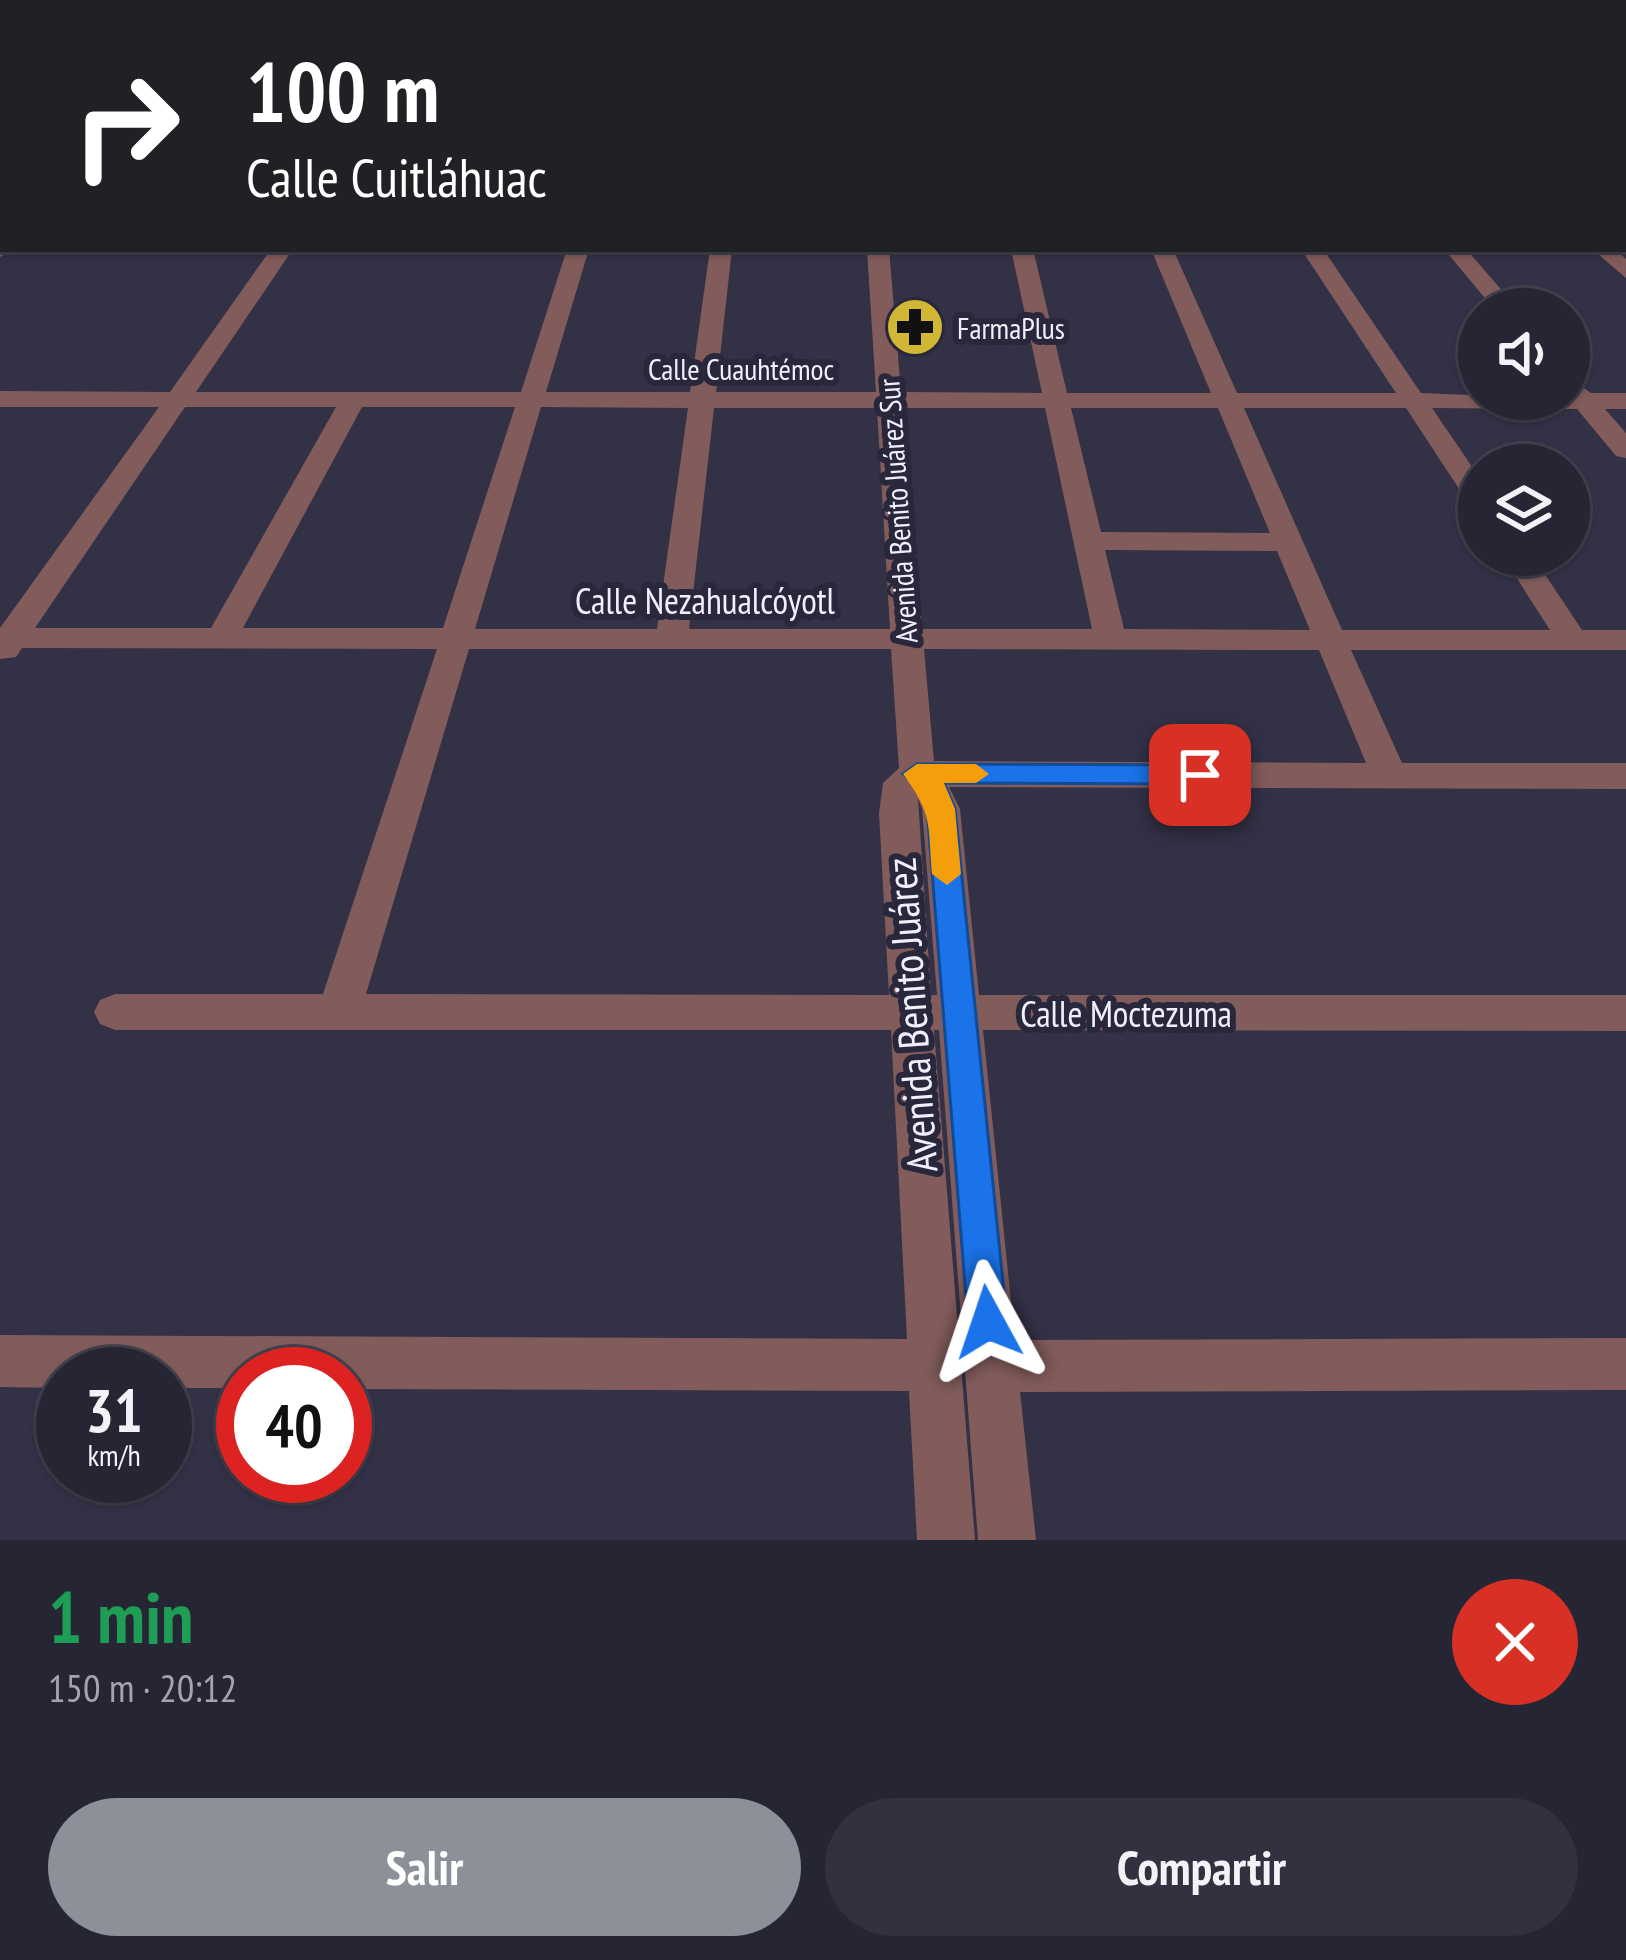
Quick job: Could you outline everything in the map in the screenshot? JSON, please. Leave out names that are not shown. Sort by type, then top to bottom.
[{"type":"street","points":[[4,644],[280,252]]},
{"type":"street","points":[[338,1015],[577,252]]},
{"type":"street","points":[[672,639],[721,252]]},
{"type":"street","name":"Avenida Benito Juárez Sur","points":[[878,252],[917,774]]},
{"type":"street","points":[[1023,252],[1110,639]]},
{"type":"street","points":[[1163,252],[1389,776]]},
{"type":"street","points":[[1314,252],[1458,467]]},
{"type":"street","points":[[1458,252],[1488,288]]},
{"type":"street","name":"Calle Cuauhtémoc","points":[[1590,394],[1626,401]]},
{"type":"street","name":"Calle Cuauhtémoc","points":[[0,399],[1458,399]]},
{"type":"street","points":[[222,638],[353,400]]},
{"type":"street","points":[[1590,407],[1626,450]]},
{"type":"street","points":[[1088,541],[1288,542]]},
{"type":"street","points":[[1531,576],[1574,640]]},
{"type":"street","name":"Calle Nezahualcóyotl","points":[[4,644],[222,638],[1626,640]]},
{"type":"street","points":[[917,774],[1626,776]]},
{"type":"street","name":"Avenida Benito Juárez","points":[[946,1540],[898,795],[901,783],[917,774],[929,782],[941,809],[1007,1540]]},
{"type":"street","name":"Calle Moctezuma","points":[[115,1012],[1626,1013]]},
{"type":"street","points":[[0,1361],[935,1365]]},
{"type":"street","points":[[992,1366],[1626,1364]]},
{"type":"slow traffic","points":[[947,874],[941,809],[929,782],[917,774],[976,774]]},
{"type":"place","name":"FarmaPlus","points":[[915,327]]},
{"type":"route","points":[[988,1322],[941,809],[929,782],[917,774],[1200,775]]}]
